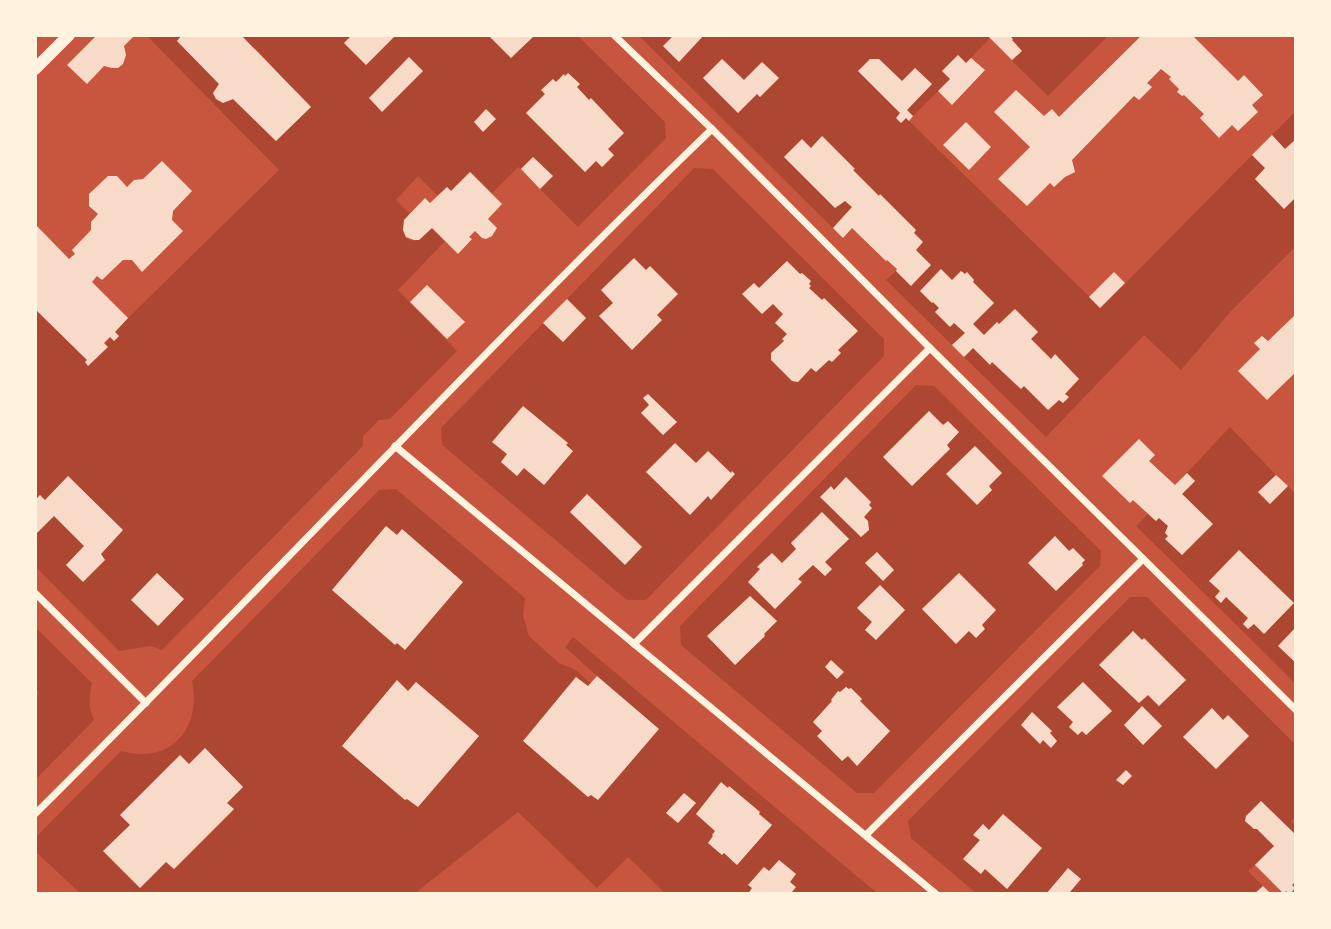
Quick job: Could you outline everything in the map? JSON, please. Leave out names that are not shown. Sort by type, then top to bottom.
[{"type":"street","points":[[35,69],[69,35]]},
{"type":"street","points":[[614,35],[712,129],[1296,710]]},
{"type":"street","points":[[35,814],[712,129]]},
{"type":"street","points":[[634,644],[930,348]]},
{"type":"street","points":[[396,446],[936,894]]},
{"type":"street","points":[[866,835],[1143,559]]},
{"type":"street","points":[[35,593],[146,703]]},
{"type":"shaded area","points":[[146,35],[182,35],[177,41],[219,84],[213,93],[216,99],[223,103],[233,99],[276,141],[311,106],[296,91],[293,94],[252,46],[234,35],[352,35],[344,43],[366,65],[396,35],[488,35],[511,58],[535,35],[577,35],[665,122],[666,138],[578,227],[540,189],[552,176],[533,157],[521,169],[518,167],[492,193],[471,172],[451,191],[447,187],[438,196],[418,176],[396,200],[410,214],[405,222],[405,236],[418,240],[432,228],[445,241],[398,290],[457,351],[390,419],[379,420],[363,436],[363,446],[162,650],[151,646],[119,651],[35,566],[35,534],[54,516],[84,546],[66,565],[83,581],[105,560],[101,554],[123,530],[68,476],[45,500],[40,495],[35,500],[35,309],[89,365],[110,337],[114,341],[119,336],[115,332],[128,318],[279,170]],"holes":[[[409,57],[422,71],[382,111],[369,98]],[[564,75],[579,84],[577,87],[623,133],[608,149],[614,156],[603,167],[596,161],[585,172],[526,113],[545,94],[542,90],[553,79],[556,82]],[[157,573],[184,599],[159,626],[131,600]]]},
{"type":"shaded area","points":[[638,35],[672,35],[663,47],[679,61],[704,35],[987,35],[990,38],[966,63],[942,71],[950,79],[913,116],[907,110],[932,84],[915,68],[902,81],[879,59],[870,59],[858,71],[900,113],[896,118],[901,123],[906,118],[1101,308],[1252,155],[1265,168],[1255,179],[1284,208],[1296,197],[1296,246],[1231,311],[1181,370],[1144,335],[1046,437],[964,357],[973,348],[1020,389],[1024,386],[1049,410],[1059,400],[1063,403],[1068,397],[1065,394],[1079,379],[1055,355],[1051,359],[1031,339],[1038,331],[1014,309],[984,335],[973,324],[994,303],[967,273],[961,271],[952,280],[940,269],[920,291],[939,308],[936,312],[965,333],[952,345],[886,280],[896,271],[911,286],[916,250],[923,242],[823,136],[811,148],[802,139],[784,157],[835,208],[845,201],[852,207],[833,228]],"holes":[[[723,59],[744,80],[762,62],[779,78],[760,97],[757,94],[738,113],[703,78]]]},
{"type":"shaded area","points":[[1009,35],[1109,35],[1048,96],[1012,61],[1022,51]]},
{"type":"shaded area","points":[[1296,111],[1296,139],[1285,149],[1272,135]]},
{"type":"shaded area","points":[[694,168],[713,169],[884,339],[884,356],[646,600],[627,600],[442,445],[441,428],[543,323],[563,342],[586,319],[567,299]],"holes":[[[787,261],[811,281],[809,288],[822,300],[824,298],[857,331],[838,350],[841,353],[816,372],[811,368],[799,382],[793,380],[771,353],[784,341],[782,339],[787,334],[775,323],[783,314],[754,283],[759,288]],[[654,400],[677,422],[663,435],[641,413]],[[492,442],[567,443],[573,451],[544,485]],[[675,443],[696,463],[708,451],[730,473],[646,472]],[[587,494],[642,546],[625,564],[605,546],[606,534],[590,520],[580,522],[570,512]]]},
{"type":"shaded area","points":[[916,385],[934,386],[1101,551],[1100,566],[874,793],[857,793],[681,645],[680,626]],"holes":[[[929,411],[943,425],[948,421],[959,432],[941,451],[944,455],[912,486],[883,457]],[[975,446],[1001,473],[989,486],[992,490],[977,505],[947,474]],[[846,477],[871,502],[869,505],[872,508],[864,517],[868,521],[869,530],[862,537],[821,497],[830,487],[834,490]],[[821,512],[848,539],[825,562],[832,569],[825,576],[813,565],[798,579],[801,583],[775,609],[748,582],[760,569],[757,566],[772,553],[782,563],[796,549],[791,543]],[[877,552],[894,570],[883,581],[865,563]],[[959,573],[996,610],[979,627],[975,625],[955,643],[922,609]],[[880,585],[905,610],[876,639],[865,630],[872,622],[857,607]],[[750,596],[777,621],[735,665],[707,636]],[[851,688],[890,731],[857,765],[813,722],[838,692]]]},
{"type":"shaded area","points":[[1230,427],[1276,475],[1258,492],[1269,504],[1288,486],[1296,495],[1296,627],[1278,646],[1296,663],[1296,684],[1136,526],[1148,514],[1155,521],[1159,518],[1168,526],[1166,539],[1182,555],[1212,524],[1182,494],[1195,481],[1187,473]],"holes":[[[1239,550],[1294,603],[1264,634],[1254,624],[1248,629],[1243,624],[1248,618],[1209,581]]]},
{"type":"shaded area","points":[[396,489],[525,598],[523,615],[529,636],[559,663],[576,670],[590,683],[597,676],[565,647],[573,637],[878,894],[794,894],[790,882],[796,874],[779,860],[769,871],[763,867],[749,885],[752,888],[748,894],[666,894],[628,857],[597,888],[518,812],[414,894],[81,894],[35,851],[35,838],[121,751],[154,753],[168,748],[179,739],[192,714],[192,681],[379,490]],"holes":[[[386,526],[397,535],[402,530],[463,582],[405,650],[332,590]],[[397,680],[408,691],[416,682],[479,736],[418,807],[405,800],[342,746]],[[205,748],[243,787],[227,803],[234,810],[175,869],[166,862],[141,888],[104,851],[130,825],[120,815],[180,755],[189,764]],[[722,783],[760,812],[772,825],[737,865],[708,843],[715,831],[696,814]],[[684,793],[696,803],[678,823],[666,813]]]},
{"type":"shaded area","points":[[1130,597],[1147,597],[1296,745],[1296,816],[1291,821],[1296,827],[1296,835],[1261,801],[1246,816],[1245,821],[1274,846],[1248,871],[1263,886],[1255,894],[977,894],[911,838],[908,821]],"holes":[[[1133,631],[1142,640],[1144,638],[1186,680],[1159,706],[1148,695],[1139,703],[1100,665]],[[1083,682],[1112,711],[1087,735],[1082,731],[1077,735],[1069,727],[1073,722],[1057,707]],[[1142,706],[1162,726],[1143,744],[1124,725]],[[1032,713],[1057,741],[1051,747],[1043,740],[1040,744],[1021,725]],[[1234,721],[1249,737],[1216,769],[1184,737],[1229,726]],[[983,824],[989,830],[1007,888],[985,869],[980,874],[964,859],[980,840],[974,835]]]},
{"type":"shaded area","points":[[35,627],[92,683],[90,702],[94,720],[35,780],[35,701],[39,692],[35,688]]},
{"type":"building","points":[[97,35],[135,35],[124,46],[126,55],[123,64],[118,68],[104,66],[87,84],[67,65]]},
{"type":"building","points":[[182,35],[241,35],[311,107],[276,141],[233,99],[223,103],[216,99],[213,93],[219,84],[177,41]]},
{"type":"building","points":[[352,35],[396,35],[366,65],[344,43]]},
{"type":"building","points":[[488,35],[535,35],[511,58]]},
{"type":"building","points":[[672,35],[704,35],[679,62],[663,46]]},
{"type":"building","points":[[987,35],[1009,35],[1022,51],[1012,60]]},
{"type":"building","points":[[1142,35],[1192,35],[1238,81],[1244,75],[1263,95],[1252,105],[1258,112],[1238,131],[1232,125],[1219,138],[1200,118],[1204,114],[1177,92],[1179,89],[1169,79],[1171,77],[1161,69],[1147,83],[1152,87],[1139,100],[1134,96],[1072,160],[1075,172],[1054,187],[1050,183],[1027,206],[998,179],[1030,147],[994,112],[1016,90],[1044,116],[1052,109],[1059,117]]},
{"type":"building","points":[[958,55],[966,63],[971,58],[985,70],[952,105],[938,91],[950,79],[942,71]]},
{"type":"building","points":[[409,57],[423,71],[382,112],[369,98]]},
{"type":"building","points":[[722,59],[744,80],[762,62],[779,78],[760,97],[757,94],[738,113],[703,78]]},
{"type":"building","points":[[870,59],[879,59],[902,81],[915,68],[932,84],[907,110],[913,116],[909,121],[906,118],[901,123],[896,118],[900,113],[858,71]]},
{"type":"building","points":[[568,73],[580,84],[577,87],[589,100],[591,98],[624,133],[608,149],[614,155],[602,167],[596,161],[585,172],[526,113],[545,94],[541,90],[553,79],[556,82]]},
{"type":"building","points":[[486,109],[496,119],[483,132],[474,122]]},
{"type":"building","points":[[966,122],[991,147],[969,170],[943,145]]},
{"type":"building","points":[[1272,135],[1285,149],[1296,139],[1296,197],[1284,209],[1255,179],[1265,168],[1252,155]]},
{"type":"building","points":[[822,136],[879,196],[880,194],[916,230],[914,233],[923,242],[916,250],[931,265],[911,286],[897,269],[852,228],[843,238],[833,228],[852,207],[845,201],[835,208],[784,157],[802,139],[811,148]]},
{"type":"building","points":[[533,157],[553,176],[540,189],[521,169]]},
{"type":"building","points":[[162,161],[192,191],[173,211],[172,220],[183,231],[142,272],[132,260],[123,260],[102,280],[97,276],[92,282],[128,318],[115,332],[119,336],[114,341],[110,337],[104,343],[108,347],[88,366],[85,362],[87,360],[35,309],[35,224],[69,259],[75,254],[72,250],[91,230],[91,222],[98,214],[89,206],[89,194],[108,176],[117,176],[127,187],[134,180],[143,179]]},
{"type":"building","points":[[470,172],[502,204],[488,219],[497,228],[492,236],[482,238],[475,231],[469,237],[472,239],[458,254],[432,228],[419,240],[406,237],[403,230],[404,220],[425,198],[430,203],[447,187],[451,191]]},
{"type":"building","points":[[634,258],[646,270],[650,266],[678,294],[657,315],[662,320],[632,350],[599,316],[613,303],[601,290]]},
{"type":"building","points":[[787,261],[811,281],[809,288],[822,300],[824,298],[858,331],[838,350],[841,353],[832,362],[829,360],[816,372],[811,368],[798,382],[792,381],[771,360],[771,353],[784,341],[782,339],[787,334],[775,323],[783,314],[773,304],[762,314],[742,294],[754,283],[759,288]]},
{"type":"building","points":[[941,269],[952,280],[961,271],[965,274],[967,272],[994,303],[973,324],[984,335],[1015,309],[1038,332],[1031,339],[1051,359],[1055,354],[1079,379],[1065,394],[1069,397],[1063,403],[1059,400],[1048,410],[1024,386],[1021,389],[973,348],[964,357],[952,345],[965,333],[954,323],[950,327],[935,312],[939,308],[920,291]]},
{"type":"building","points":[[1114,272],[1125,283],[1100,308],[1089,297]]},
{"type":"building","points":[[427,285],[465,322],[447,339],[410,302]]},
{"type":"building","points":[[567,299],[586,318],[563,342],[543,323]]},
{"type":"building","points":[[1296,314],[1296,372],[1267,400],[1238,371],[1260,349],[1254,343],[1262,336],[1268,341]]},
{"type":"building","points":[[648,394],[677,422],[663,435],[641,413],[649,405],[643,398]]},
{"type":"building","points":[[523,406],[568,443],[566,445],[573,451],[544,485],[524,468],[517,476],[501,462],[507,454],[492,442]]},
{"type":"building","points":[[929,411],[943,425],[948,421],[959,432],[947,445],[950,449],[912,486],[883,457]]},
{"type":"building","points":[[1139,439],[1155,455],[1149,461],[1175,485],[1187,473],[1195,481],[1182,494],[1213,524],[1182,555],[1165,539],[1168,536],[1165,533],[1168,526],[1159,518],[1156,521],[1133,500],[1130,503],[1102,476]]},
{"type":"building","points":[[675,443],[696,463],[708,451],[735,474],[711,500],[708,496],[690,515],[646,472]]},
{"type":"building","points":[[975,446],[1002,473],[989,486],[992,490],[977,505],[946,474]]},
{"type":"building","points":[[1276,475],[1288,486],[1270,504],[1258,492]]},
{"type":"building","points":[[68,476],[123,530],[101,554],[105,560],[83,582],[66,565],[84,546],[54,516],[35,535],[35,500],[40,495],[45,500]]},
{"type":"building","points":[[846,477],[871,502],[869,505],[872,508],[864,517],[868,521],[869,530],[861,537],[820,497],[831,486],[834,490]]},
{"type":"building","points":[[587,494],[642,547],[625,565],[570,512]]},
{"type":"building","points":[[822,512],[849,539],[825,562],[832,569],[825,576],[813,565],[798,579],[802,582],[775,609],[748,582],[760,569],[757,567],[772,553],[782,563],[796,549],[791,543]]},
{"type":"building","points":[[386,526],[397,535],[402,529],[463,582],[405,650],[397,643],[395,645],[332,590]]},
{"type":"building","points":[[1055,536],[1069,551],[1073,548],[1085,560],[1056,591],[1028,563]]},
{"type":"building","points":[[1239,550],[1294,603],[1264,634],[1254,624],[1248,629],[1243,624],[1248,618],[1226,597],[1221,603],[1215,597],[1220,591],[1209,581]]},
{"type":"building","points":[[877,552],[894,570],[883,581],[865,563]]},
{"type":"building","points":[[157,573],[184,599],[158,626],[131,600]]},
{"type":"building","points":[[959,573],[996,610],[982,625],[985,629],[976,638],[969,631],[956,644],[922,609]]},
{"type":"building","points":[[880,585],[905,610],[876,640],[865,630],[872,622],[857,608]]},
{"type":"building","points":[[750,596],[777,621],[735,665],[707,636]]},
{"type":"building","points":[[1296,627],[1296,663],[1278,646]]},
{"type":"building","points":[[1133,631],[1142,640],[1144,638],[1186,680],[1159,706],[1148,695],[1139,703],[1099,665]]},
{"type":"building","points":[[831,660],[844,672],[837,679],[825,667]]},
{"type":"building","points":[[597,676],[659,729],[598,800],[591,795],[588,797],[523,741],[576,677],[588,686]]},
{"type":"building","points":[[397,680],[408,691],[416,682],[479,736],[418,807],[405,800],[342,746]]},
{"type":"building","points":[[1083,682],[1112,711],[1086,735],[1082,731],[1078,735],[1069,727],[1073,722],[1057,707]]},
{"type":"building","points":[[851,688],[862,699],[860,701],[890,731],[857,766],[848,756],[842,761],[817,736],[822,731],[813,722],[838,691]]},
{"type":"building","points":[[1142,706],[1162,726],[1143,745],[1124,725]]},
{"type":"building","points":[[1212,708],[1223,720],[1228,715],[1249,736],[1216,769],[1183,737]]},
{"type":"building","points":[[1032,712],[1052,731],[1050,733],[1057,741],[1051,748],[1043,740],[1040,744],[1021,725]]},
{"type":"building","points":[[205,748],[243,787],[227,803],[234,809],[174,869],[166,862],[140,888],[103,851],[130,825],[120,815],[180,755],[189,764]]},
{"type":"building","points":[[1126,770],[1132,776],[1123,785],[1116,780]]},
{"type":"building","points":[[721,782],[760,812],[772,825],[737,865],[708,843],[715,831],[696,814]]},
{"type":"building","points":[[684,793],[696,803],[678,823],[666,813]]},
{"type":"building","points":[[1261,801],[1296,835],[1296,881],[1290,894],[1286,891],[1284,894],[1255,865],[1274,846],[1245,821],[1246,816]]},
{"type":"building","points":[[1003,814],[1042,848],[1007,889],[985,869],[981,874],[963,859],[980,840],[973,835],[983,824],[989,830]]},
{"type":"building","points":[[779,860],[796,874],[790,882],[796,887],[792,892],[794,894],[748,894],[752,888],[748,885],[764,867],[769,871]]},
{"type":"building","points":[[1068,868],[1081,879],[1070,892],[1072,894],[1046,894]]},
{"type":"building","points":[[1263,886],[1271,894],[1254,894]]}]
